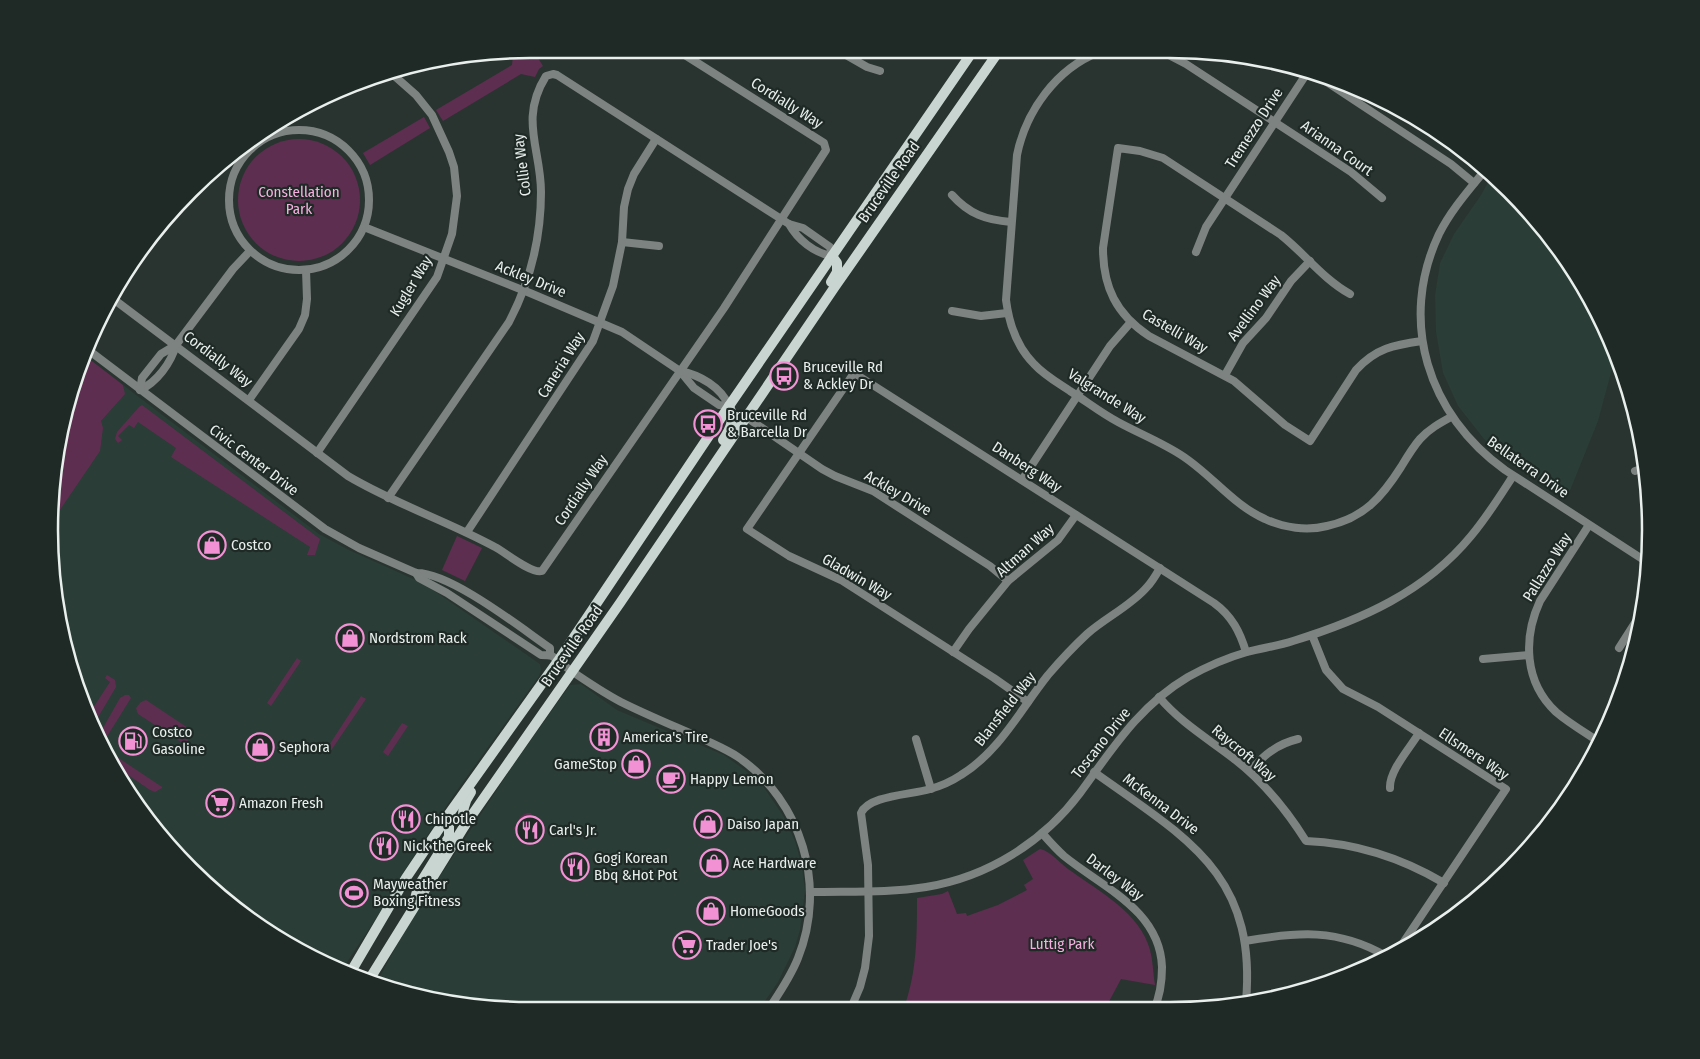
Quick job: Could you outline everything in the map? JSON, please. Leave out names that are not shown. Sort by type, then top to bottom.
[{"type":"main road","name":"Bruceville Road","points":[[353,968],[406,878],[500,742],[554,658],[968,58]]},
{"type":"main road","name":"Bruceville Road","points":[[373,974],[466,825],[995,58]]},
{"type":"main road","name":"Bruceville Road","points":[[805,331],[814,307],[837,272],[837,263],[832,256]]},
{"type":"main road","name":"Bruceville Road","points":[[701,484],[710,458],[732,424],[732,412],[729,406]]},
{"type":"main road","name":"Bruceville Road","points":[[466,825],[463,818],[465,802],[491,763],[500,742]]},
{"type":"main road","name":"Bruceville Road","points":[[413,909],[418,888],[449,838],[449,826],[442,824]]},
{"type":"street","name":"Cordially Way","points":[[117,302],[348,476],[388,498],[467,532],[506,553],[531,570],[538,572],[542,570],[724,308],[826,150],[824,143],[690,58]]},
{"type":"street","points":[[852,58],[867,67],[880,71]]},
{"type":"street","name":"Valgrande Way","points":[[1086,58],[1064,72],[1048,91],[1024,128],[1017,155],[1006,286],[1007,314],[1013,332],[1028,357],[1047,375],[1116,421],[1180,454],[1257,516],[1280,525],[1306,529],[1326,527],[1341,522],[1368,508],[1389,486],[1420,440],[1430,430],[1451,417]]},
{"type":"street","points":[[1175,58],[1275,122]]},
{"type":"street","name":"Collie Way","points":[[388,498],[509,322],[523,291],[536,245],[540,219],[541,190],[532,133],[533,106],[546,76],[557,75],[789,224],[803,228],[825,242],[830,247],[832,256],[822,254],[801,240],[789,224]]},
{"type":"street","name":"Kugler Way","points":[[317,453],[437,277],[452,234],[457,196],[454,167],[444,139],[432,115],[416,95],[396,77]]},
{"type":"street","name":"Tremezzo Drive","points":[[1196,252],[1206,227],[1304,77]]},
{"type":"street","points":[[1335,87],[1451,164],[1474,183]]},
{"type":"street","name":"Arianna Court","points":[[1275,122],[1351,172],[1382,198]]},
{"type":"street","points":[[251,148],[231,181],[229,192],[232,222],[250,251],[272,265],[291,270],[322,268],[340,258],[354,244],[364,228],[370,205],[360,166],[345,148],[332,138],[314,131],[278,130]]},
{"type":"street","name":"Caneria Way","points":[[467,532],[586,354],[613,286],[622,242],[624,207],[628,189],[634,174],[656,139]]},
{"type":"street","name":"Castelli Way","points":[[1350,294],[1329,280],[1281,235],[1163,158],[1140,151],[1118,148],[1103,248],[1105,277],[1114,299],[1131,322],[1149,336],[1225,375],[1242,386],[1285,425],[1310,441],[1356,370],[1364,361],[1385,348],[1422,341]]},
{"type":"street","name":"Bellaterra Drive","points":[[1481,174],[1447,220],[1434,245],[1427,265],[1421,299],[1422,341],[1432,380],[1451,417],[1463,434],[1482,453],[1513,476],[1641,558]]},
{"type":"street","points":[[952,195],[961,205],[979,216],[996,221],[1011,222]]},
{"type":"street","name":"Ackley Drive","points":[[364,228],[600,322],[638,342],[680,371],[694,388],[719,405],[729,406],[725,396],[718,390],[701,378],[680,371]]},
{"type":"street","points":[[622,242],[659,246]]},
{"type":"street","points":[[140,390],[142,378],[160,354],[176,345],[233,269],[250,251]]},
{"type":"street","name":"Avellino Way","points":[[1225,375],[1244,343],[1266,318],[1291,281],[1310,261]]},
{"type":"street","points":[[249,400],[299,329],[305,315],[307,299],[306,270]]},
{"type":"street","points":[[952,311],[981,316],[1007,314]]},
{"type":"street","points":[[1022,480],[1110,346],[1131,322]]},
{"type":"street","points":[[140,390],[152,384],[174,354],[176,345]]},
{"type":"street","name":"Civic Center Drive","points":[[92,353],[325,529],[359,548],[416,572],[424,572],[445,581],[486,604],[550,648],[554,658]]},
{"type":"street","name":"Danberg Way","points":[[800,453],[854,373],[1214,603],[1237,626],[1246,652]]},
{"type":"street","name":"Ackley Drive","points":[[746,417],[835,476],[873,491],[990,566],[1008,581]]},
{"type":"street","name":"Gladwin Way","points":[[800,453],[747,529],[788,556],[841,580],[1028,702]]},
{"type":"street","name":"Toscano Drive","points":[[810,892],[868,891],[925,887],[962,878],[1013,856],[1042,833],[1072,803],[1132,722],[1159,697],[1200,670],[1215,663],[1246,652],[1312,635],[1379,609],[1401,596],[1435,572],[1470,537],[1513,476]]},
{"type":"street","name":"Altman Way","points":[[953,652],[1008,581],[1058,540],[1076,515]]},
{"type":"street","name":"Pallazzo Way","points":[[1589,525],[1534,613],[1530,627],[1529,655],[1536,683],[1549,704],[1566,720],[1594,738]]},
{"type":"street","name":"Blansfield Way","points":[[868,891],[868,865],[861,819],[863,808],[868,804],[931,789],[959,777],[988,755],[1066,654],[1101,623],[1138,596],[1147,587],[1160,568]]},
{"type":"street","name":"Civic Center Drive","points":[[416,572],[419,578],[447,593],[541,656],[554,658],[572,672],[621,702],[727,750],[763,778],[787,810],[799,834],[806,859],[810,892],[809,919],[805,939],[786,983],[773,1002]]},
{"type":"street","points":[[1619,648],[1631,628]]},
{"type":"street","name":"Ellsmere Way","points":[[1312,635],[1322,663],[1336,684],[1354,696],[1378,707],[1506,789],[1407,938]]},
{"type":"street","points":[[1483,660],[1529,655]]},
{"type":"street","name":"Raycroft Way","points":[[1159,697],[1179,718],[1250,771],[1283,807],[1306,841],[1338,843],[1378,852],[1444,882]]},
{"type":"street","points":[[1390,788],[1391,776],[1419,733]]},
{"type":"street","points":[[916,739],[931,789]]},
{"type":"street","points":[[1250,771],[1275,748],[1298,739]]},
{"type":"street","name":"McKenna Drive","points":[[1094,772],[1174,829],[1199,851],[1212,867],[1236,908],[1245,941],[1248,973],[1247,995]]},
{"type":"street","name":"Darley Way","points":[[1042,833],[1064,856],[1124,898],[1144,919],[1158,944],[1161,963],[1162,978],[1156,1002]]},
{"type":"street","points":[[854,1002],[860,987],[868,955],[868,891]]},
{"type":"street","points":[[1245,941],[1292,934],[1312,934],[1350,940],[1379,953]]},
{"type":"shaded area","points":[[1489,181],[1525,218],[1545,242],[1563,267],[1594,321],[1613,366],[1598,421],[1565,499],[1508,460],[1484,439],[1458,406],[1443,373],[1436,332],[1435,295],[1440,263],[1454,234]]},
{"type":"shaded area","points":[[123,385],[319,534],[349,550],[420,582],[540,664],[539,676],[453,796],[345,964],[293,938],[267,922],[242,904],[196,863],[155,817],[137,792],[121,766],[93,710],[74,652],[67,622],[59,560],[59,509],[101,421],[124,394]]},
{"type":"shaded area","points":[[581,684],[617,710],[724,755],[763,786],[784,817],[795,841],[802,866],[805,891],[800,930],[795,947],[778,982],[764,1002],[530,1002],[499,1000],[437,992],[380,977],[407,926],[516,761],[570,685]]},
{"type":"green space","points":[[538,58],[543,66],[535,77],[521,74],[443,121],[436,110],[512,65],[513,59]]},
{"type":"green space","points":[[424,117],[430,128],[370,165],[363,153]]},
{"type":"green space","name":"Constellation Park","points":[[299,139],[311,140],[322,144],[333,149],[342,157],[350,166],[355,177],[359,188],[359,212],[355,223],[350,234],[342,243],[333,251],[322,256],[311,260],[299,261],[287,260],[276,256],[265,251],[256,243],[248,234],[243,223],[239,212],[238,200],[239,188],[243,177],[248,166],[256,157],[265,149],[276,144],[287,140]]},
{"type":"green space","points":[[89,359],[123,385],[125,394],[101,421],[103,428],[100,451],[59,512],[62,468],[67,437],[74,407]]},
{"type":"green space","points":[[142,405],[320,539],[315,555],[307,555],[310,547],[171,457],[176,448],[138,422],[134,428],[129,425],[118,436],[122,440],[118,443],[115,439],[117,432]]},
{"type":"green space","points":[[457,536],[482,548],[465,581],[442,570]]},
{"type":"green space","points":[[297,658],[301,661],[271,706],[267,703]]},
{"type":"green space","points":[[107,675],[115,680],[116,687],[97,719],[93,709],[110,682],[105,678]]},
{"type":"green space","points":[[129,695],[131,698],[106,738],[102,730],[120,698]]},
{"type":"green space","points":[[361,696],[366,699],[330,752],[326,750]]},
{"type":"green space","points":[[146,700],[191,730],[193,733],[187,742],[184,744],[138,714],[136,708],[141,702]]},
{"type":"green space","points":[[402,723],[408,726],[388,756],[383,752]]},
{"type":"green space","points":[[116,756],[162,787],[155,792],[125,773]]},
{"type":"green space","points":[[531,813],[534,818],[513,830],[521,816]]},
{"type":"green space","name":"Luttig Park","points":[[1040,849],[1044,850],[1118,904],[1138,925],[1145,937],[1152,958],[1155,985],[1121,979],[1109,1002],[906,1002],[914,967],[917,898],[942,894],[948,891],[957,914],[966,913],[967,916],[998,905],[1027,890],[1024,885],[1033,879],[1023,860]]},
{"type":"place","name":"Bruceville Rd & Ackley Dr","points":[[784,376]]},
{"type":"place","name":"Bruceville Rd & Barcella Dr","points":[[708,424]]},
{"type":"place","name":"Costco","points":[[212,545]]},
{"type":"place","name":"Nordstrom Rack","points":[[350,638]]},
{"type":"place","name":"America's Tire","points":[[604,737]]},
{"type":"place","name":"Costco Gasoline","points":[[133,741]]},
{"type":"place","name":"Sephora","points":[[260,747]]},
{"type":"place","name":"GameStop","points":[[636,764]]},
{"type":"place","name":"Happy Lemon","points":[[671,779]]},
{"type":"place","name":"Amazon Fresh","points":[[220,803]]},
{"type":"place","name":"Chipotle","points":[[406,819]]},
{"type":"place","name":"Daiso Japan","points":[[708,824]]},
{"type":"place","name":"Carl's Jr.","points":[[530,830]]},
{"type":"place","name":"Nick the Greek","points":[[384,846]]},
{"type":"place","name":"Ace Hardware","points":[[714,863]]},
{"type":"place","name":"Gogi Korean Bbq &Hot Pot","points":[[575,867]]},
{"type":"place","name":"Mayweather Boxing Fitness","points":[[354,893]]},
{"type":"place","name":"HomeGoods","points":[[711,911]]},
{"type":"place","name":"Trader Joe's","points":[[687,945]]}]
